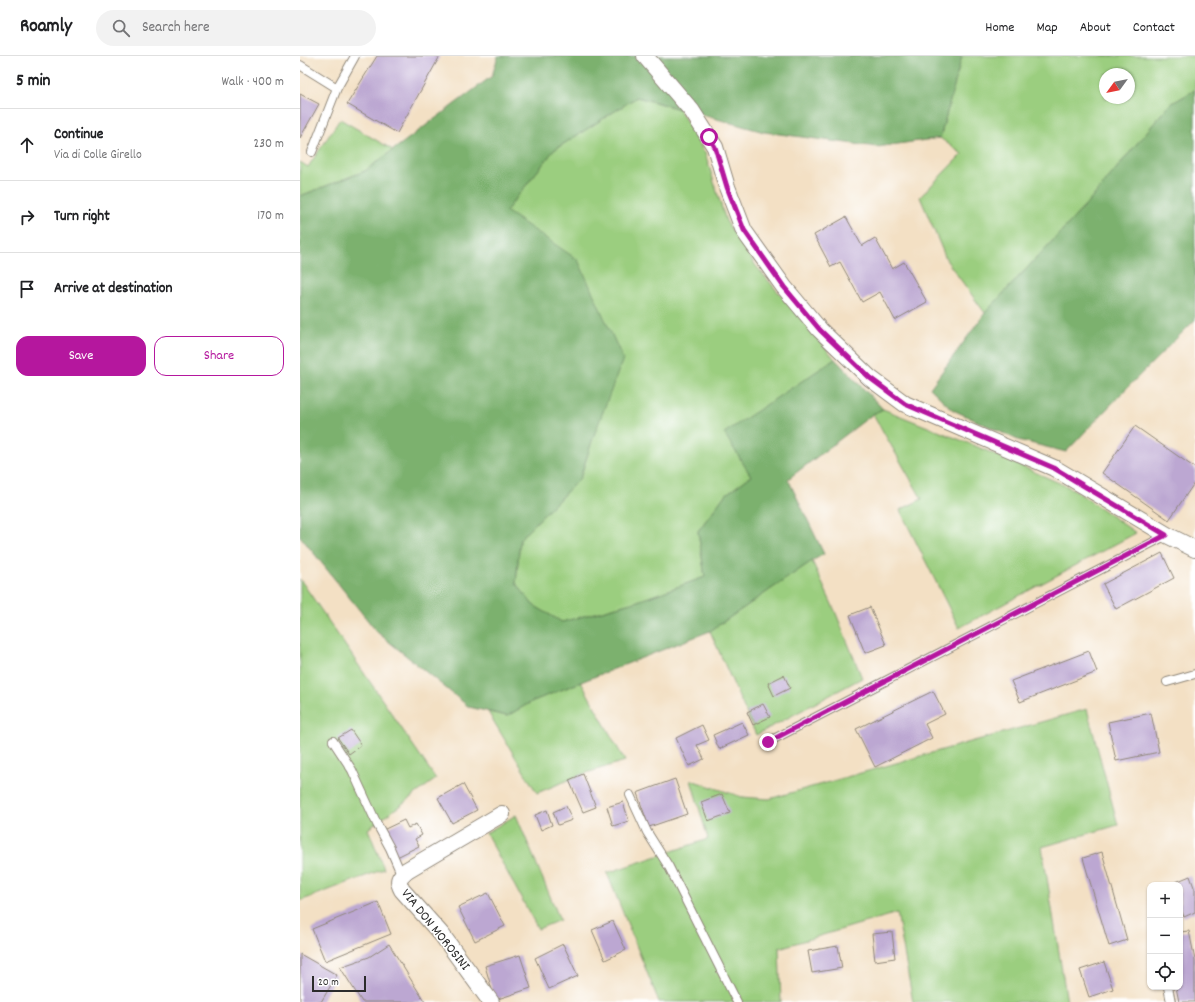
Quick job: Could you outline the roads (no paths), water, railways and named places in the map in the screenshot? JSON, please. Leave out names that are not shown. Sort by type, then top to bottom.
[{"type":"street","points":[[645,56],[692,111],[715,147],[727,187],[744,230],[784,287],[820,330],[870,378],[905,404],[1054,468],[1166,535],[1195,549]]},
{"type":"street","name":"VIA DON MOROSINI","points":[[490,1002],[442,935],[398,884],[399,880],[408,870],[502,814]]},
{"type":"lane","points":[[312,152],[337,88],[355,56]]},
{"type":"lane","points":[[300,65],[337,88]]},
{"type":"lane","points":[[768,742],[1166,535]]},
{"type":"lane","points":[[1167,682],[1195,674]]},
{"type":"lane","points":[[333,741],[352,770],[402,876]]},
{"type":"lane","points":[[630,795],[647,832],[669,867],[737,1002]]},
{"type":"lane","points":[[1169,990],[1172,1002]]}]
